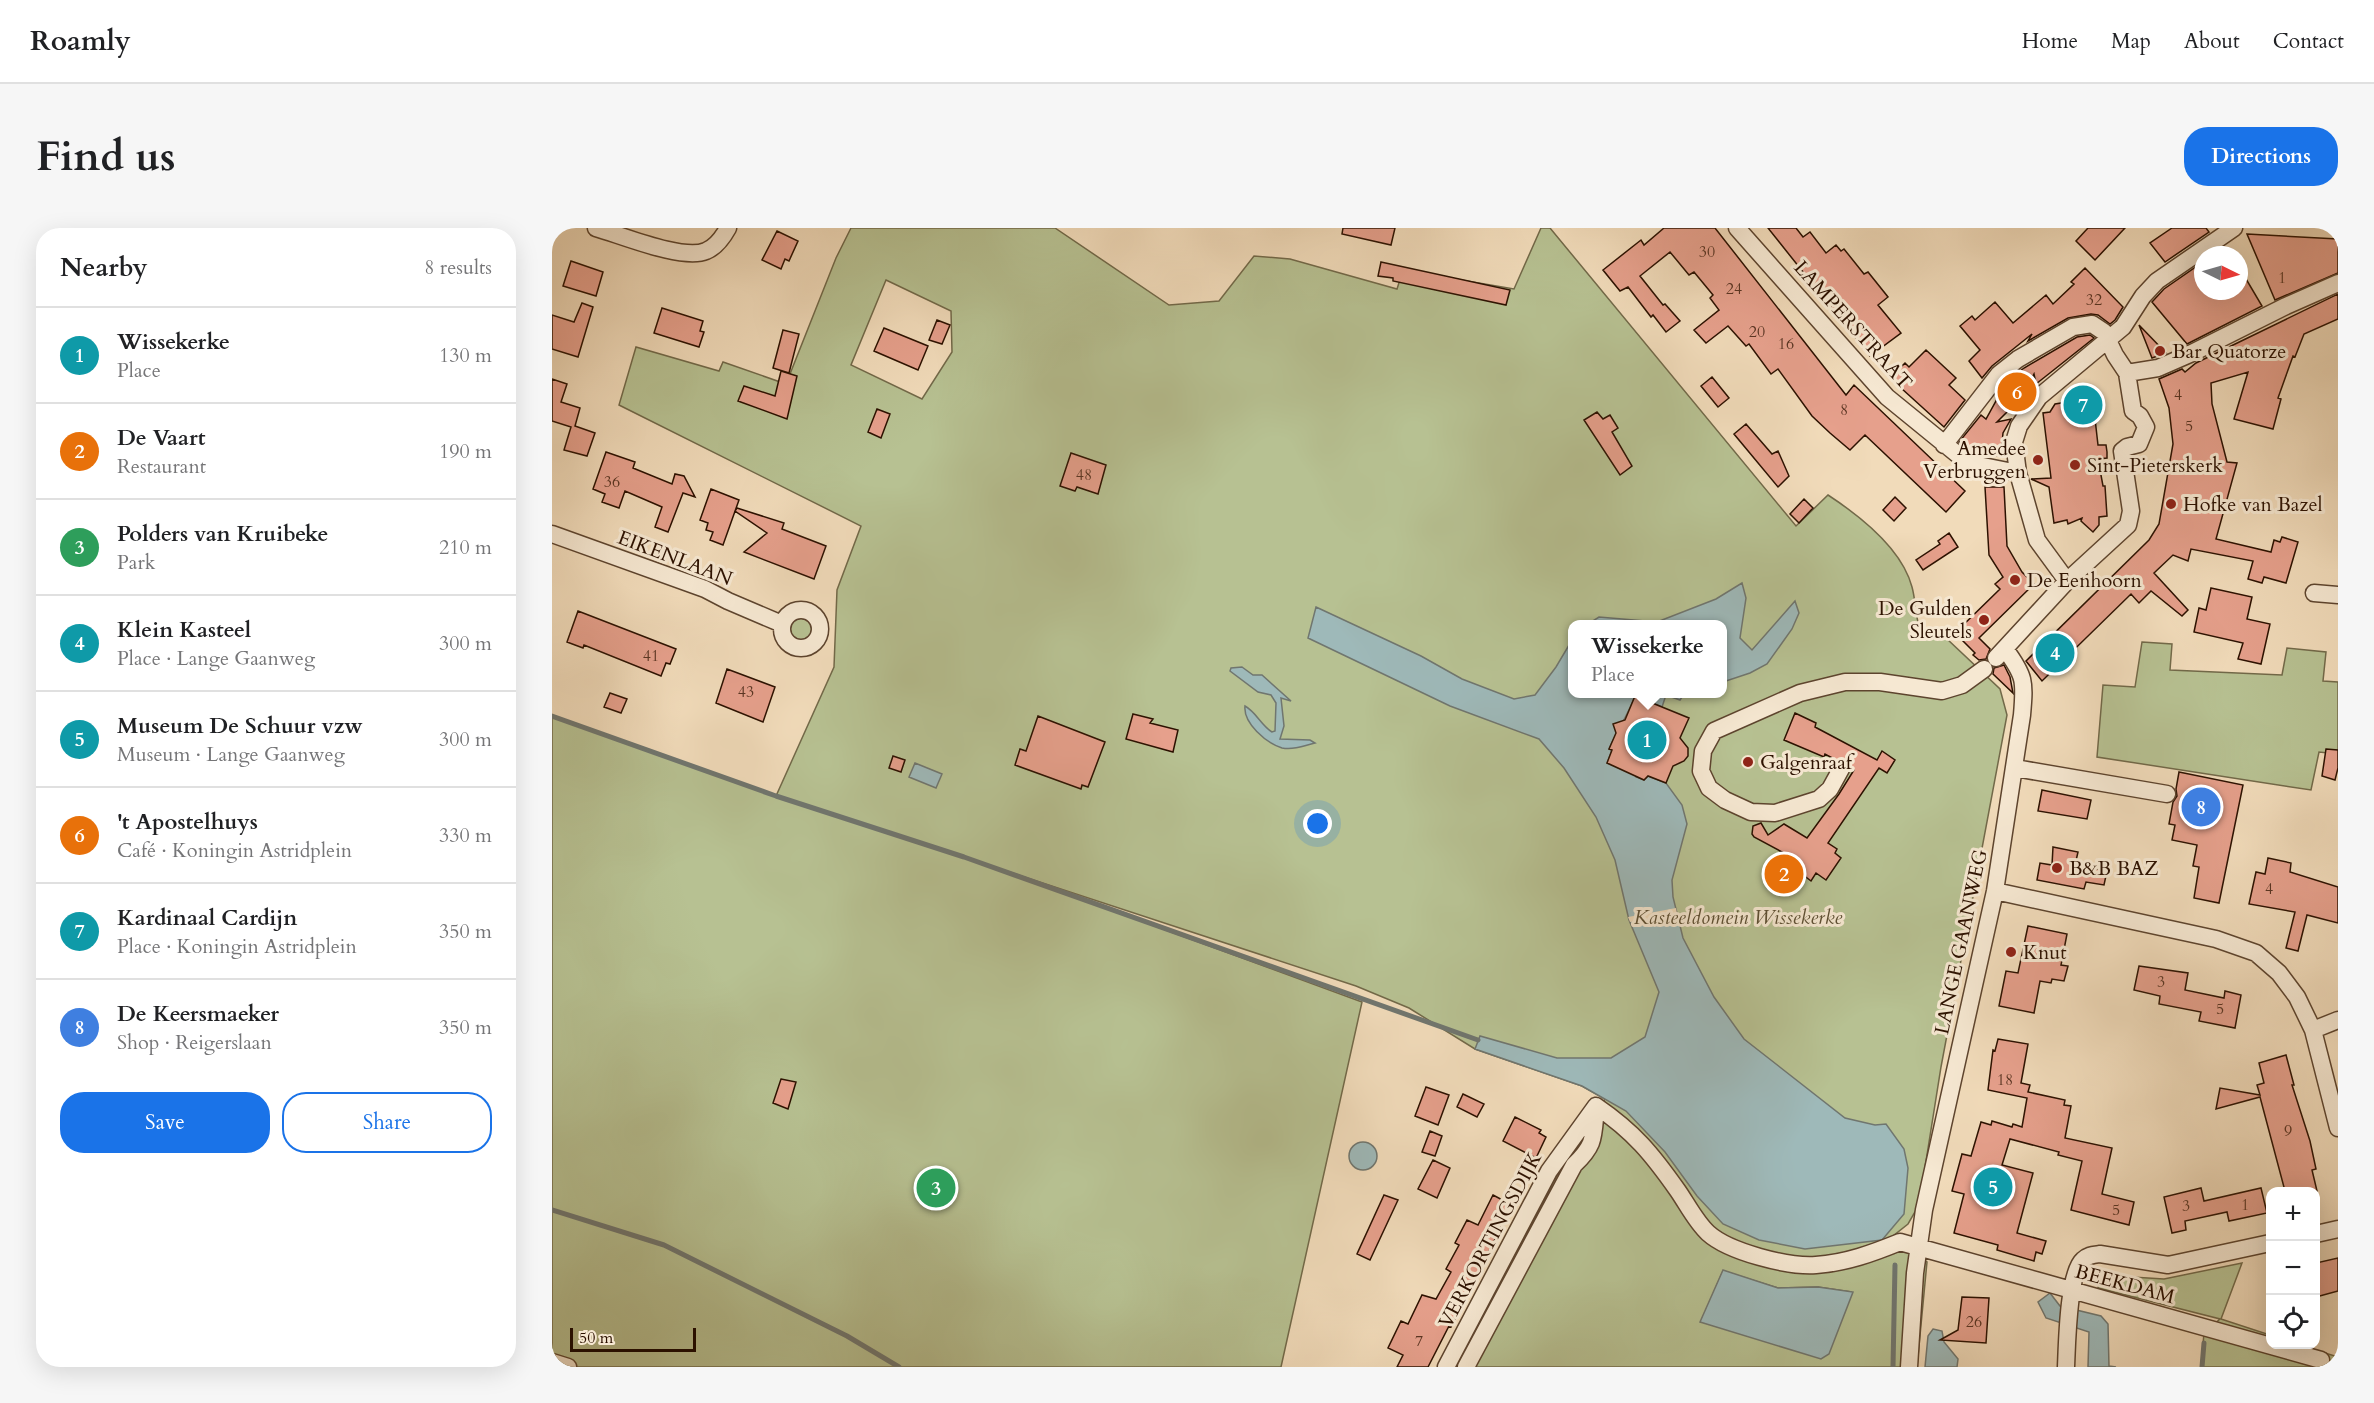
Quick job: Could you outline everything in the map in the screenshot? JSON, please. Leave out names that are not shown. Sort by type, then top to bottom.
[{"type":"street","points":[[596,228],[684,254],[706,251],[723,238],[728,228]]},
{"type":"street","name":"LAMPERSTRAAT","points":[[1737,228],[1887,397],[1968,463],[2018,473]]},
{"type":"street","points":[[2067,581],[2037,540],[2018,473],[2014,442],[2026,414],[2039,397],[2123,327],[2143,296],[2157,281],[2234,228]]},
{"type":"street","points":[[2127,373],[2158,368],[2338,283]]},
{"type":"street","points":[[1841,769],[1830,789],[1819,799],[1775,813],[1751,812],[1725,800],[1709,788],[1701,771],[1703,751],[1714,731],[1800,693],[1845,682],[1880,682],[1942,691],[1962,685],[1995,659],[2067,581],[2113,540],[2131,519],[2122,451],[2139,444],[2146,427],[2140,416],[2133,411],[2127,373],[2104,332],[2092,324],[2073,327],[2018,359],[1999,375],[1944,444]]},
{"type":"street","name":"EIKENLAAN","points":[[552,534],[705,589],[782,624]]},
{"type":"street","points":[[2314,592],[2338,595]]},
{"type":"street","name":"LANGE GAANWEG","points":[[1909,1367],[1915,1273],[1924,1210],[1995,891],[2015,768],[2024,693],[2022,671],[1995,659]]},
{"type":"street","points":[[2015,768],[2167,794]]},
{"type":"street","points":[[1995,891],[2216,939],[2256,953],[2279,973],[2297,997],[2313,1030],[2338,1128]]},
{"type":"street","points":[[2313,1030],[2338,1020]]},
{"type":"street","points":[[1596,1106],[1636,1137],[1661,1166],[1707,1233],[1738,1251],[1775,1260],[1815,1265],[1862,1257],[1900,1242],[1920,1245]]},
{"type":"street","name":"VERKORTINGSDIJK","points":[[1446,1367],[1549,1171],[1596,1106]]},
{"type":"street","name":"VERKORTINGSDIJK","points":[[1466,1367],[1574,1165],[1589,1150],[1593,1139],[1596,1106]]},
{"type":"street","points":[[2320,1233],[2338,1229]]},
{"type":"street","points":[[2066,1367],[2071,1291],[2080,1262],[2090,1255],[2100,1254],[2168,1265],[2266,1244]]},
{"type":"street","name":"BEEKDAM","points":[[1920,1245],[1943,1255],[2321,1360]]},
{"type":"street","points":[[552,1362],[568,1367]]},
{"type":"green space","name":"Kasteeldomein Wissekerke","points":[[851,228],[1055,228],[1169,305],[1219,301],[1254,256],[1290,259],[1397,289],[1403,270],[1514,289],[1541,228],[1550,228],[1796,526],[1828,495],[1866,523],[1889,547],[1907,573],[1912,587],[1917,619],[1925,637],[1947,639],[2000,689],[2007,715],[1941,1067],[1919,1205],[1908,1224],[1888,1240],[1927,1262],[1917,1367],[1457,1367],[1554,1180],[1605,1099],[1582,1086],[1475,1049],[1409,1008],[1356,986],[991,866],[1362,1002],[1281,1367],[552,1367],[552,716],[776,796],[834,667],[837,590],[861,526],[619,405],[636,347],[719,371],[723,362],[786,384],[836,258]],"holes":[[[886,280],[951,311],[952,352],[922,399],[851,365]],[[1723,1271],[1778,1288],[1818,1287],[1852,1292],[1701,1322]]]},
{"type":"green space","points":[[801,617],[809,621],[813,629],[809,637],[801,641],[793,637],[789,629],[793,621]]},
{"type":"green space","points":[[2142,642],[2172,644],[2170,670],[2282,675],[2287,648],[2326,652],[2323,681],[2338,682],[2338,754],[2319,752],[2311,790],[2097,757],[2103,685],[2135,687]]},
{"type":"green space","points":[[2242,1263],[2221,1319],[2266,1334],[2266,1349],[2313,1349],[2338,1357],[2338,1367],[2201,1367],[2204,1333],[2220,1319],[2098,1288],[2100,1275],[2164,1279]]},
{"type":"water","points":[[1742,583],[1746,598],[1740,638],[1752,650],[1795,601],[1799,613],[1792,629],[1767,664],[1727,681],[1727,620],[1662,620],[1716,599]]},
{"type":"water","points":[[1316,607],[1421,656],[1462,679],[1514,699],[1535,695],[1568,647],[1568,698],[1634,698],[1609,749],[1612,750],[1607,763],[1636,772],[1636,777],[1644,780],[1648,776],[1666,783],[1682,805],[1687,824],[1672,880],[1673,897],[1683,938],[1714,997],[1744,1039],[1845,1118],[1875,1125],[1886,1124],[1904,1149],[1908,1168],[1904,1214],[1882,1240],[1805,1249],[1759,1240],[1723,1224],[1697,1196],[1665,1152],[1626,1111],[1582,1086],[1475,1049],[1480,1036],[1557,1058],[1611,1058],[1645,1037],[1659,992],[1629,920],[1615,860],[1596,817],[1564,768],[1539,739],[1450,706],[1308,638]]},
{"type":"water","points":[[1599,617],[1634,620],[1594,620]]},
{"type":"water","points":[[1242,667],[1253,675],[1262,675],[1291,701],[1281,698],[1284,726],[1280,739],[1310,740],[1315,743],[1282,748],[1269,742],[1257,732],[1248,719],[1245,706],[1272,732],[1275,731],[1276,703],[1271,695],[1258,692],[1230,671],[1231,668]]},
{"type":"water","points":[[1640,698],[1665,698],[1662,707]]},
{"type":"water","points":[[915,763],[942,774],[936,788],[909,777]]},
{"type":"water","points":[[1363,1142],[1373,1146],[1377,1156],[1373,1166],[1363,1170],[1353,1166],[1349,1156],[1353,1146]]},
{"type":"water","points":[[1723,1270],[1778,1288],[1818,1287],[1853,1292],[1829,1354],[1821,1359],[1700,1322]]},
{"type":"water","points":[[2050,1293],[2060,1306],[2101,1316],[2108,1324],[2109,1366],[2116,1367],[2088,1367],[2089,1332],[2046,1318],[2038,1302]]},
{"type":"water","points":[[1933,1329],[1942,1331],[1944,1342],[1958,1359],[1957,1367],[1925,1367],[1928,1336]]},
{"type":"pier","points":[[1676,908],[1677,914],[1630,922],[1628,917]]},
{"type":"building","points":[[1343,228],[1395,228],[1391,245],[1342,234]]},
{"type":"building","points":[[1664,228],[1715,228],[1846,395],[1854,385],[1965,491],[1946,512],[1865,435],[1850,450],[1830,433],[1812,416],[1778,369],[1771,374],[1749,344],[1746,346],[1728,326],[1706,343],[1694,330],[1719,310],[1710,298],[1713,295],[1694,272],[1689,275],[1670,252],[1640,276],[1663,305],[1665,304],[1680,321],[1666,332],[1628,287],[1620,291],[1603,270],[1641,240],[1644,245]]},
{"type":"building","points":[[1768,228],[1796,228],[1803,237],[1810,232],[1826,253],[1836,245],[1841,251],[1844,249],[1864,274],[1868,272],[1888,297],[1878,305],[1901,333],[1870,356]]},
{"type":"building","points":[[2088,228],[2125,228],[2095,260],[2076,241]]},
{"type":"building","points":[[2172,228],[2206,228],[2209,232],[2165,262],[2150,243]]},
{"type":"building","points":[[777,231],[798,241],[789,261],[785,259],[781,269],[762,260]]},
{"type":"building","points":[[2247,234],[2338,239],[2338,273],[2275,300]]},
{"type":"building","points":[[571,261],[603,272],[596,296],[563,286]]},
{"type":"building","points":[[1381,262],[1510,290],[1506,305],[1378,276]]},
{"type":"building","points":[[2085,268],[2123,307],[2115,320],[2110,324],[2098,315],[2091,314],[2068,318],[2028,341],[2032,334],[1992,366],[1982,378],[1969,361],[1980,350],[1960,326],[1972,316],[1975,320],[1995,302],[2013,323],[2046,295],[2053,304],[2074,284],[2071,282]]},
{"type":"building","points":[[2194,268],[2194,300],[2248,300],[2248,282],[2262,306],[2187,344],[2152,302],[2164,289]]},
{"type":"building","points":[[2338,294],[2338,319],[2304,334],[2295,357],[2293,356],[2278,398],[2281,399],[2273,429],[2234,419],[2248,372],[2211,383],[2212,404],[2227,462],[2237,463],[2216,539],[2271,552],[2274,540],[2280,542],[2282,537],[2298,542],[2286,583],[2264,577],[2262,583],[2248,579],[2253,561],[2191,549],[2188,561],[2173,555],[2154,573],[2188,610],[2182,616],[2151,591],[2139,603],[2131,594],[2042,681],[2026,661],[2149,540],[2159,524],[2173,444],[2169,408],[2159,379],[2182,369],[2185,372],[2196,363]]},
{"type":"building","points":[[582,303],[593,307],[578,357],[552,349],[552,315],[574,322]]},
{"type":"building","points":[[662,308],[703,321],[700,331],[704,332],[699,347],[654,333]]},
{"type":"building","points":[[937,320],[950,325],[942,344],[929,340]]},
{"type":"building","points":[[2139,325],[2166,353],[2152,358]]},
{"type":"building","points":[[884,328],[928,346],[918,370],[874,351]]},
{"type":"building","points":[[783,330],[799,334],[789,373],[773,368]]},
{"type":"building","points":[[2090,335],[2094,338],[2036,384],[2034,374],[2023,396],[1997,422],[2011,419],[2003,433],[2001,453],[1996,456],[1974,453],[1959,442],[1981,415],[1986,419],[2007,381],[2024,368],[2077,337]]},
{"type":"building","points":[[1926,350],[1956,378],[1949,385],[1965,400],[1944,427],[1890,378],[1905,363],[1909,367]]},
{"type":"building","points":[[781,371],[797,376],[787,419],[738,401],[744,386],[775,396]]},
{"type":"building","points":[[1712,377],[1729,398],[1718,407],[1701,386]]},
{"type":"building","points":[[552,379],[567,384],[561,402],[580,408],[575,426],[595,433],[587,456],[564,450],[571,427],[552,421]]},
{"type":"building","name":"Sint-Pieterskerk","points":[[2080,400],[2094,410],[2098,445],[2106,445],[2107,452],[2107,458],[2098,459],[2103,486],[2105,486],[2107,516],[2099,517],[2099,525],[2093,532],[2081,521],[2082,518],[2068,524],[2067,520],[2054,523],[2049,487],[2031,479],[2051,478],[2043,413],[2050,412],[2055,404]]},
{"type":"building","points":[[877,409],[890,414],[881,438],[868,432]]},
{"type":"building","points":[[1597,412],[1603,419],[1610,415],[1618,428],[1612,432],[1632,466],[1620,475],[1584,420]]},
{"type":"building","points":[[1746,424],[1772,454],[1778,451],[1789,476],[1778,487],[1734,434]]},
{"type":"building","points":[[606,452],[635,462],[633,468],[672,484],[675,474],[684,476],[695,497],[683,493],[668,532],[655,527],[662,507],[625,491],[619,508],[602,502],[605,494],[593,489]]},
{"type":"building","points":[[1071,453],[1106,465],[1098,494],[1077,487],[1075,491],[1060,486]]},
{"type":"building","points":[[1985,487],[2004,487],[2007,546],[2022,572],[2034,584],[1979,638],[1990,649],[1986,659],[1979,660],[1955,633],[2000,589],[1995,584],[2003,577],[1989,555]]},
{"type":"building","points":[[711,489],[739,500],[723,545],[710,540],[713,532],[706,530],[708,523],[700,520]]},
{"type":"building","points":[[1895,497],[1906,508],[1894,521],[1883,510]]},
{"type":"building","points":[[1804,499],[1813,508],[1799,523],[1790,514]]},
{"type":"building","points":[[737,508],[784,523],[782,529],[826,546],[814,579],[744,552],[767,533],[735,511]]},
{"type":"building","points":[[1949,533],[1958,547],[1923,570],[1916,560],[1940,544],[1938,541]]},
{"type":"building","points":[[2211,588],[2252,597],[2247,619],[2270,624],[2261,664],[2238,659],[2243,643],[2194,632],[2199,608],[2206,610]]},
{"type":"building","points":[[578,611],[676,649],[670,664],[666,663],[661,676],[584,645],[583,648],[567,642]]},
{"type":"building","points":[[2004,665],[2010,677],[2013,693],[1993,674],[1994,668]]},
{"type":"building","points":[[727,669],[775,687],[763,722],[716,703]]},
{"type":"building","points":[[610,693],[627,699],[621,713],[604,707]]},
{"type":"building","points":[[1634,698],[1640,698],[1689,718],[1680,738],[1688,748],[1688,756],[1684,761],[1673,766],[1666,783],[1648,776],[1644,780],[1607,763],[1612,750],[1609,749],[1616,733],[1613,724],[1625,720]]},
{"type":"building","points":[[1795,713],[1816,723],[1815,727],[1877,760],[1882,751],[1895,760],[1887,773],[1879,768],[1828,843],[1837,849],[1835,853],[1841,858],[1826,880],[1816,873],[1811,881],[1793,867],[1797,860],[1752,834],[1753,826],[1761,823],[1768,835],[1784,824],[1807,838],[1854,770],[1846,760],[1836,760],[1825,754],[1824,757],[1784,740]]},
{"type":"building","points":[[1133,714],[1153,719],[1150,723],[1178,730],[1173,752],[1126,739]]},
{"type":"building","points":[[1038,716],[1105,742],[1088,787],[1082,785],[1081,789],[1015,765],[1020,749],[1026,751]]},
{"type":"building","points":[[2326,749],[2338,750],[2335,780],[2322,776]]},
{"type":"building","points":[[893,756],[905,760],[901,772],[889,768]]},
{"type":"building","points":[[2179,772],[2243,785],[2219,903],[2194,898],[2199,867],[2193,866],[2197,845],[2172,840],[2175,825],[2169,824],[2173,802],[2177,796]]},
{"type":"building","points":[[2042,790],[2091,800],[2087,819],[2038,811]]},
{"type":"building","name":"B&B BAZ","points":[[2053,847],[2078,852],[2075,865],[2107,871],[2104,885],[2086,882],[2084,889],[2037,880],[2040,863],[2052,865]]},
{"type":"building","points":[[2268,858],[2291,863],[2290,872],[2338,887],[2338,923],[2307,915],[2298,951],[2286,948],[2295,912],[2249,904],[2256,872],[2265,874]]},
{"type":"building","points":[[2028,926],[2067,934],[2061,965],[2068,966],[2064,981],[2052,979],[2051,983],[2040,981],[2034,1013],[1999,1006],[2006,971],[2018,973]]},
{"type":"building","points":[[2139,966],[2188,973],[2185,990],[2224,998],[2225,991],[2241,995],[2235,1028],[2199,1021],[2201,1012],[2159,1004],[2160,996],[2134,990]]},
{"type":"building","points":[[1998,1039],[2028,1044],[2021,1083],[2030,1085],[2028,1092],[2065,1100],[2064,1105],[2071,1106],[2065,1138],[2112,1148],[2102,1194],[2134,1202],[2129,1225],[2071,1210],[2082,1161],[2058,1155],[2059,1152],[2010,1139],[2002,1165],[2033,1173],[2017,1233],[2046,1241],[2042,1254],[2036,1252],[2034,1261],[1997,1250],[1998,1245],[1954,1233],[1964,1194],[1952,1191],[1962,1154],[1971,1156],[1981,1122],[1991,1125],[1992,1121],[2012,1127],[2013,1124],[2022,1127],[2027,1098],[1988,1090],[1993,1050],[1995,1051]]},
{"type":"building","points":[[2286,1055],[2294,1085],[2292,1085],[2310,1141],[2316,1169],[2312,1170],[2316,1187],[2284,1187],[2260,1097],[2216,1109],[2220,1088],[2260,1095],[2257,1085],[2264,1083],[2259,1063]]},
{"type":"building","points":[[781,1079],[796,1082],[788,1109],[773,1103]]},
{"type":"building","points":[[1426,1087],[1449,1095],[1438,1125],[1415,1116]]},
{"type":"building","points":[[1463,1094],[1484,1104],[1477,1117],[1457,1107]]},
{"type":"building","points":[[1515,1117],[1541,1130],[1539,1133],[1546,1137],[1536,1158],[1503,1141]]},
{"type":"building","points":[[1430,1131],[1442,1136],[1435,1156],[1422,1152]]},
{"type":"building","points":[[1433,1160],[1450,1168],[1437,1198],[1418,1189]]},
{"type":"building","points":[[2201,1188],[2204,1201],[2261,1188],[2266,1213],[2229,1221],[2227,1212],[2185,1221],[2186,1230],[2172,1233],[2164,1197]]},
{"type":"building","points":[[1384,1195],[1398,1200],[1370,1260],[1357,1254]]},
{"type":"building","points":[[1493,1195],[1512,1205],[1451,1327],[1449,1326],[1428,1367],[1397,1367],[1403,1355],[1388,1348],[1401,1321],[1408,1324],[1422,1295],[1436,1299],[1451,1272],[1446,1269],[1459,1245],[1455,1243],[1467,1220],[1478,1225]]},
{"type":"building","points":[[2338,1258],[2338,1291],[2320,1296],[2320,1262]]},
{"type":"building","points":[[1962,1297],[1989,1298],[1986,1343],[1940,1340],[1958,1330]]},
{"type":"waterway","points":[[552,716],[776,796],[964,857],[1478,1040]]},
{"type":"waterway","points":[[552,1210],[664,1245],[847,1336],[899,1367]]},
{"type":"waterway","points":[[1893,1367],[1895,1265]]},
{"type":"waterway","points":[[2202,1367],[2204,1343]]},
{"type":"place","name":"Bar Quatorze","points":[[2160,351]]},
{"type":"place","name":"'t Apostelhuys","points":[[2017,392]]},
{"type":"place","name":"Kardinaal Cardijn","points":[[2083,405]]},
{"type":"place","name":"Amedee Verbruggen","points":[[2038,460]]},
{"type":"place","name":"Sint-Pieterskerk","points":[[2075,465]]},
{"type":"place","name":"Hofke van Bazel","points":[[2171,504]]},
{"type":"place","name":"De Eenhoorn","points":[[2015,580]]},
{"type":"place","name":"De Gulden Sleutels","points":[[1984,620]]},
{"type":"place","name":"Klein Kasteel","points":[[2055,653]]},
{"type":"place","name":"Wissekerke","points":[[1647,740]]},
{"type":"place","name":"Galgenraaf","points":[[1748,762]]},
{"type":"place","name":"De Keersmaeker","points":[[2201,807]]},
{"type":"place","name":"B&B BAZ","points":[[2057,868]]},
{"type":"place","name":"De Vaart","points":[[1784,874]]},
{"type":"place","name":"Knut","points":[[2011,952]]},
{"type":"place","name":"Museum De Schuur vzw","points":[[1993,1187]]},
{"type":"place","name":"Polders van Kruibeke","points":[[936,1188]]}]
